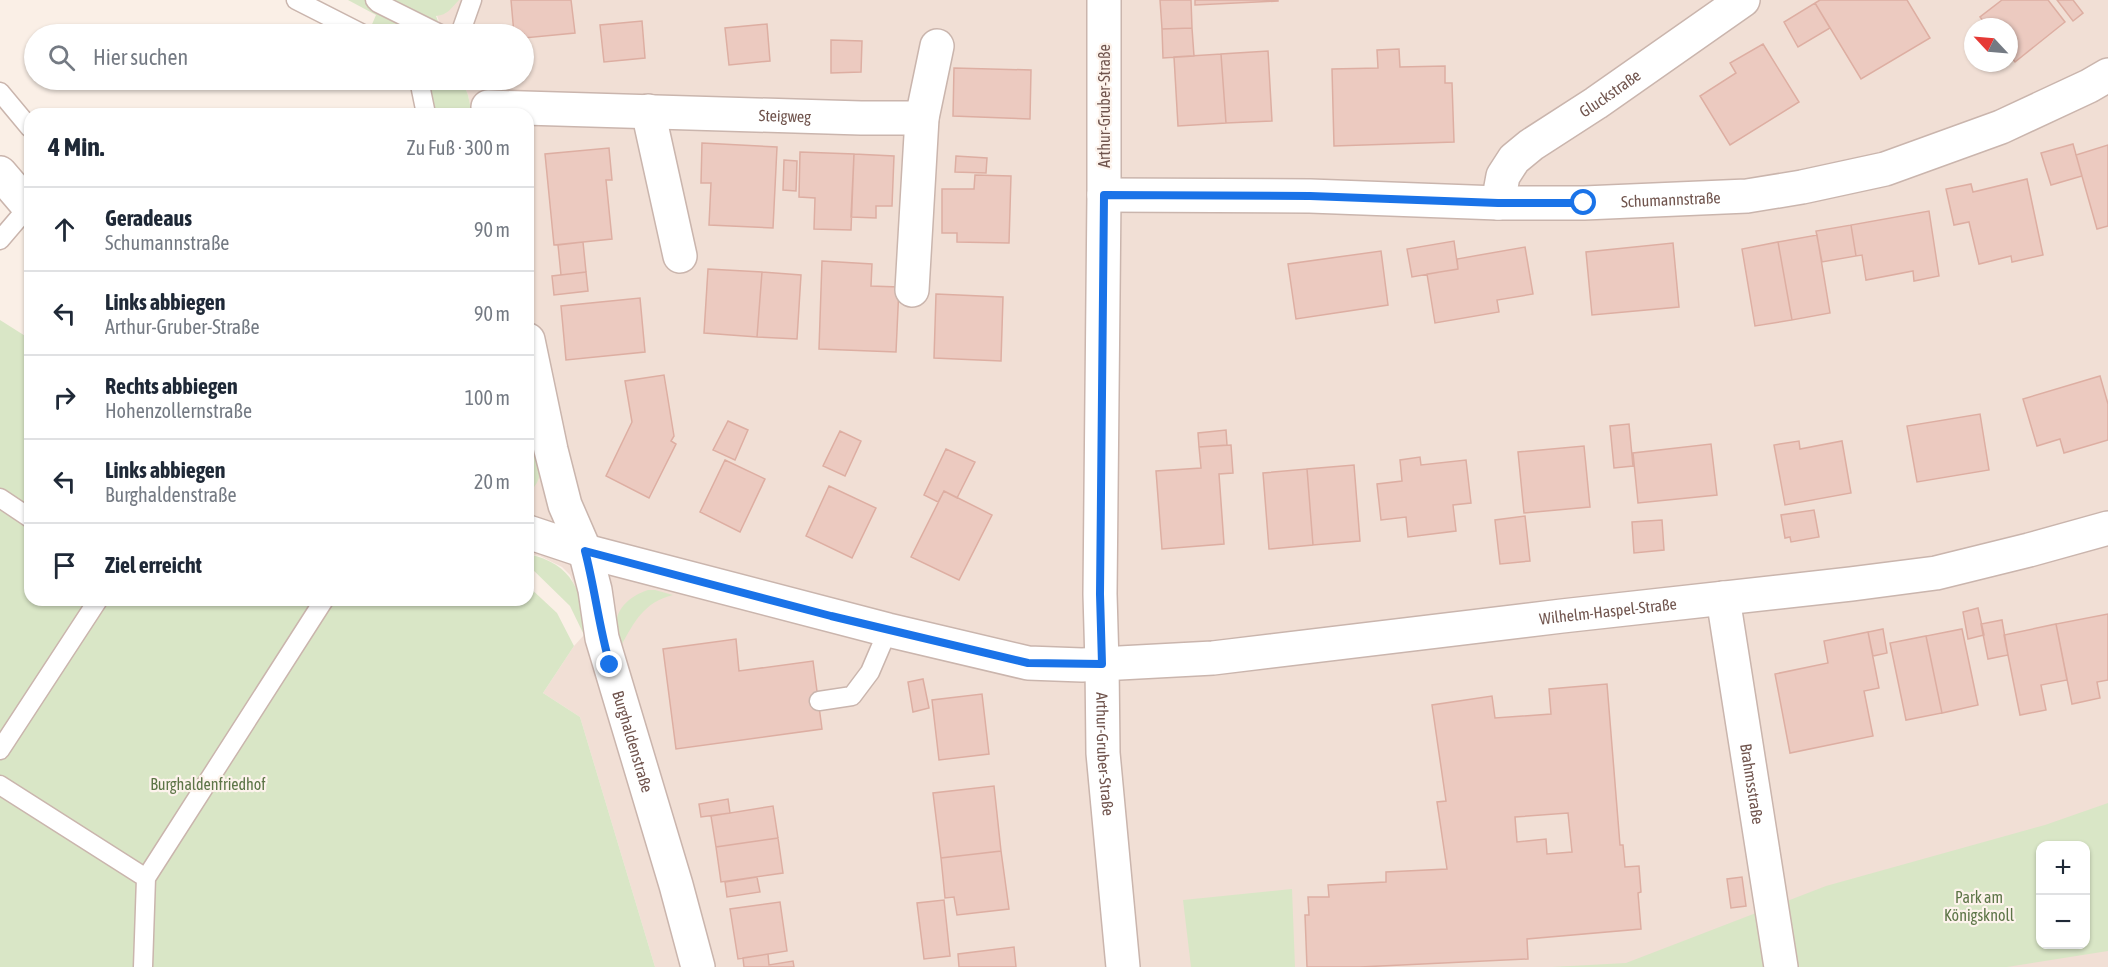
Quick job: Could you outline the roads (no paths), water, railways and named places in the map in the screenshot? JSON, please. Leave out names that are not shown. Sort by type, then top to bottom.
[{"type":"street","name":"Arthur-Gruber-Straße","points":[[1104,0],[1100,583],[1103,753],[1123,967]]},
{"type":"street","name":"Gluckstraße","points":[[1498,203],[1503,176],[1514,159],[1743,0]]},
{"type":"street","points":[[912,290],[922,118],[936,46]]},
{"type":"street","name":"Schumannstraße","points":[[1104,195],[1310,196],[1498,203],[1584,203],[1747,196],[1885,169],[2001,127],[2108,75]]},
{"type":"street","name":"Steigweg","points":[[486,100],[648,111],[922,118]]},
{"type":"street","points":[[648,111],[680,256]]},
{"type":"street","points":[[0,173],[24,201]]},
{"type":"street","name":"Burghaldenstraße","points":[[534,369],[551,450],[566,505],[585,551],[595,590],[602,638],[676,885],[698,967]]},
{"type":"street","name":"Wilhelm-Haspel-Straße","points":[[534,534],[585,551],[888,630],[1028,663],[1102,664],[1213,658],[1936,573],[2108,528]]},
{"type":"street","name":"Brahmsstraße","points":[[1723,598],[1781,967]]},
{"type":"lane","points":[[296,0],[343,24]]},
{"type":"lane","points":[[375,0],[420,24]]},
{"type":"lane","points":[[464,24],[472,0]]},
{"type":"lane","points":[[421,90],[425,108]]},
{"type":"lane","points":[[0,92],[24,121]]},
{"type":"lane","points":[[0,240],[24,213]]},
{"type":"lane","points":[[0,498],[24,514]]},
{"type":"lane","points":[[0,750],[94,606]]},
{"type":"lane","points":[[143,967],[146,879],[320,606]]},
{"type":"lane","points":[[819,701],[852,696],[870,672],[888,630]]},
{"type":"lane","points":[[0,785],[146,879]]},
{"type":"park label","name":"Burghaldenfriedhof","points":[[208,784]]},
{"type":"park label","name":"Park am Königsknoll","points":[[1979,906]]}]
